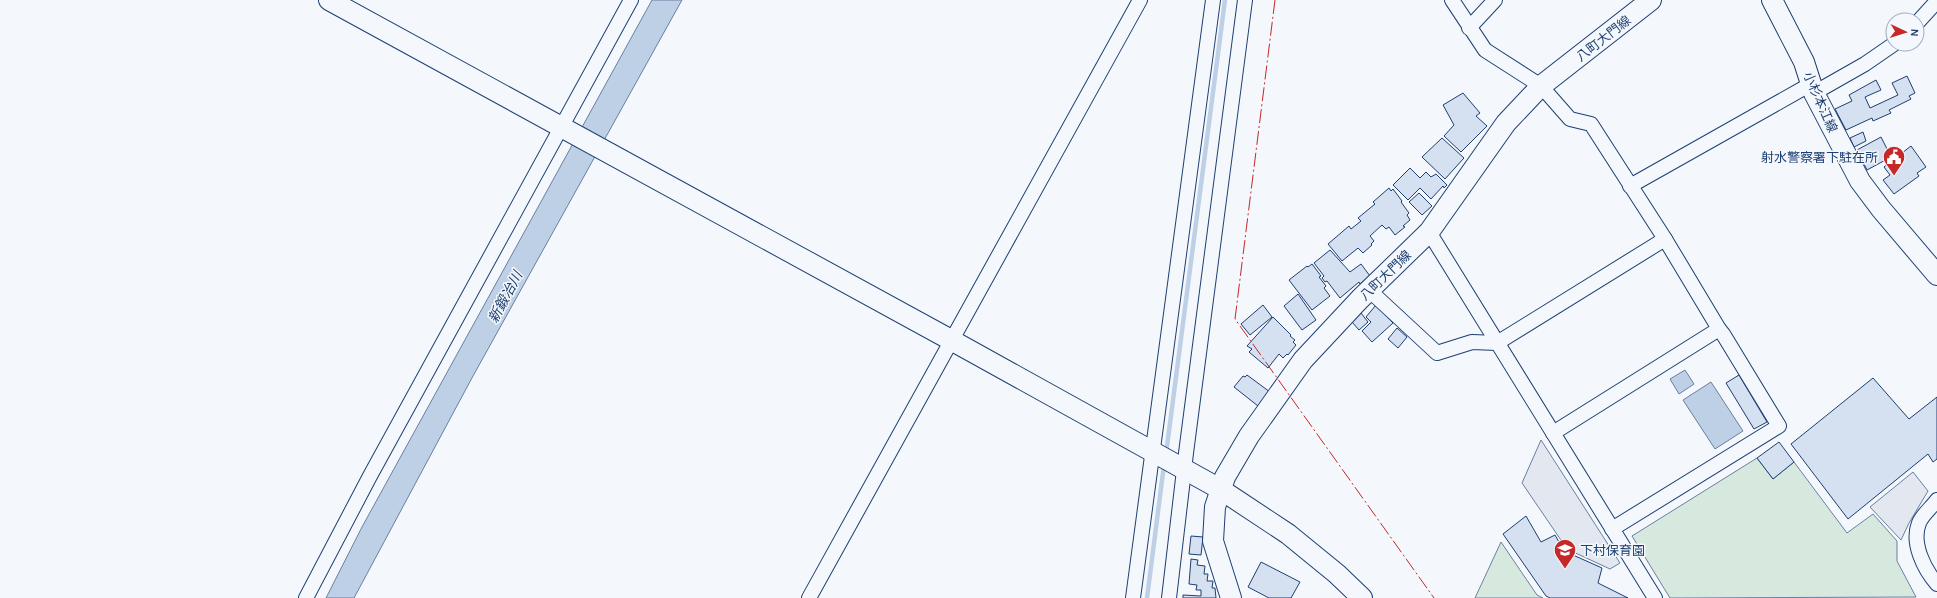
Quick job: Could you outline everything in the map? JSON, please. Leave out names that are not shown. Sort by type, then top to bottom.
[{"type":"street","points":[[328,0],[951,340],[1220,489],[1288,534],[1337,574],[1362,598]]},
{"type":"street","points":[[306,598],[370,476],[566,130],[631,0]]},
{"type":"street","points":[[809,598],[1140,0]]},
{"type":"street","points":[[1133,598],[1151,451],[1213,0]]},
{"type":"street","points":[[1169,598],[1184,470],[1245,0]]},
{"type":"street","points":[[1452,0],[1469,28],[1485,50],[1541,86],[1570,118],[1591,124],[1665,239],[1779,426],[1612,529]]},
{"type":"street","points":[[1469,28],[1495,0]]},
{"type":"street","name":"八町大門線","points":[[1231,598],[1213,541],[1215,507],[1220,489],[1249,436],[1304,360],[1369,290],[1429,232],[1506,123],[1541,86],[1651,0]]},
{"type":"street","name":"小杉本江線","points":[[1772,0],[1804,62],[1812,88],[1860,181],[1881,209],[1937,275]]},
{"type":"street","points":[[1925,14],[1937,1]]},
{"type":"street","points":[[1630,186],[1812,88],[1865,64],[1885,50]]},
{"type":"street","points":[[1429,232],[1654,598]]},
{"type":"street","points":[[1369,290],[1437,353],[1472,342],[1497,342],[1665,239]]},
{"type":"street","points":[[1553,433],[1720,329]]},
{"type":"street","points":[[1937,500],[1919,522],[1916,539],[1921,560],[1937,584]]},
{"type":"shaded area","points":[[1541,440],[1620,563],[1610,569],[1567,549],[1522,483]]},
{"type":"shaded area","points":[[1757,458],[1773,479],[1794,462],[1847,533],[1873,514],[1897,541],[1897,561],[1916,597],[1670,598],[1632,536]]},
{"type":"shaded area","points":[[1913,472],[1928,491],[1901,540],[1870,507]]},
{"type":"shaded area","points":[[1501,542],[1537,595],[1543,598],[1475,598]]},
{"type":"water","name":"新鍛冶川","points":[[652,0],[682,0],[473,376],[354,598],[326,598],[362,527]]},
{"type":"water","points":[[1685,370],[1694,384],[1679,394],[1670,379]]},
{"type":"water","points":[[1711,382],[1743,431],[1715,449],[1683,400]]},
{"type":"building","points":[[1907,76],[1915,93],[1909,96],[1911,99],[1889,110],[1891,113],[1873,121],[1872,118],[1846,130],[1835,109],[1852,101],[1849,95],[1876,80],[1881,90],[1865,97],[1870,108],[1898,95],[1892,83]]},
{"type":"building","points":[[1463,93],[1480,113],[1476,116],[1487,126],[1461,152],[1444,136],[1454,125],[1443,105]]},
{"type":"building","points":[[1863,132],[1866,141],[1854,147],[1850,138]]},
{"type":"building","points":[[1881,137],[1891,157],[1867,170],[1857,150]]},
{"type":"building","points":[[1442,138],[1464,158],[1445,179],[1422,157]]},
{"type":"building","points":[[1911,146],[1926,167],[1917,173],[1919,176],[1894,194],[1883,180],[1890,175],[1884,167]]},
{"type":"building","points":[[1410,168],[1420,178],[1426,172],[1431,177],[1436,174],[1447,185],[1444,188],[1443,186],[1431,199],[1420,188],[1408,200],[1393,185]]},
{"type":"building","points":[[1389,188],[1391,191],[1393,189],[1402,201],[1401,202],[1409,213],[1407,215],[1410,220],[1403,226],[1405,227],[1395,235],[1389,227],[1386,229],[1382,225],[1370,236],[1374,241],[1371,244],[1372,245],[1363,253],[1358,248],[1342,261],[1328,244],[1349,226],[1351,229],[1361,221],[1358,218],[1375,204],[1373,202]]},
{"type":"building","points":[[1419,193],[1432,206],[1422,215],[1409,202]]},
{"type":"building","points":[[1330,250],[1350,272],[1361,264],[1370,276],[1360,284],[1359,282],[1340,298],[1327,281],[1325,282],[1322,278],[1324,276],[1314,263]]},
{"type":"building","points":[[1312,264],[1321,276],[1319,277],[1326,286],[1324,288],[1330,296],[1312,310],[1289,280],[1307,266],[1308,267]]},
{"type":"building","points":[[1298,294],[1316,320],[1302,330],[1284,306]]},
{"type":"building","points":[[1263,305],[1272,317],[1250,335],[1241,324]]},
{"type":"building","points":[[1376,305],[1393,323],[1372,342],[1362,331],[1371,322],[1366,317]]},
{"type":"building","points":[[1361,313],[1368,322],[1359,330],[1352,322]]},
{"type":"building","points":[[1273,317],[1291,335],[1290,336],[1295,340],[1293,342],[1296,345],[1288,355],[1287,354],[1283,358],[1279,354],[1268,368],[1249,352],[1252,349],[1247,346]]},
{"type":"building","points":[[1397,328],[1407,337],[1398,348],[1388,339]]},
{"type":"building","points":[[1247,375],[1270,392],[1258,406],[1234,387],[1243,376],[1245,377]]},
{"type":"building","points":[[1739,375],[1767,422],[1754,429],[1726,383]]},
{"type":"building","points":[[1873,378],[1909,419],[1937,397],[1937,459],[1933,462],[1928,454],[1848,519],[1791,444]]},
{"type":"building","points":[[1779,442],[1794,462],[1773,479],[1757,458]]},
{"type":"building","points":[[1526,516],[1541,542],[1555,535],[1564,551],[1602,568],[1598,583],[1628,598],[1550,598],[1546,596],[1503,534]]},
{"type":"building","points":[[1191,536],[1203,537],[1201,555],[1189,554]]},
{"type":"building","points":[[1191,559],[1198,560],[1197,565],[1205,566],[1204,574],[1208,574],[1207,581],[1213,581],[1212,588],[1215,588],[1216,598],[1183,598],[1183,595],[1201,596],[1201,590],[1196,590],[1197,585],[1189,584]]},
{"type":"building","points":[[1261,562],[1300,582],[1291,598],[1269,598],[1248,587]]},
{"type":"waterway","points":[[1166,454],[1225,0]]},
{"type":"waterway","points":[[1147,598],[1164,465]]},
{"type":"power","points":[[1275,0],[1235,319],[1434,598]]},
{"type":"place","name":"射水警察署下駐在所","points":[[1894,176]]},
{"type":"place","name":"下村保育園","points":[[1565,570]]}]
